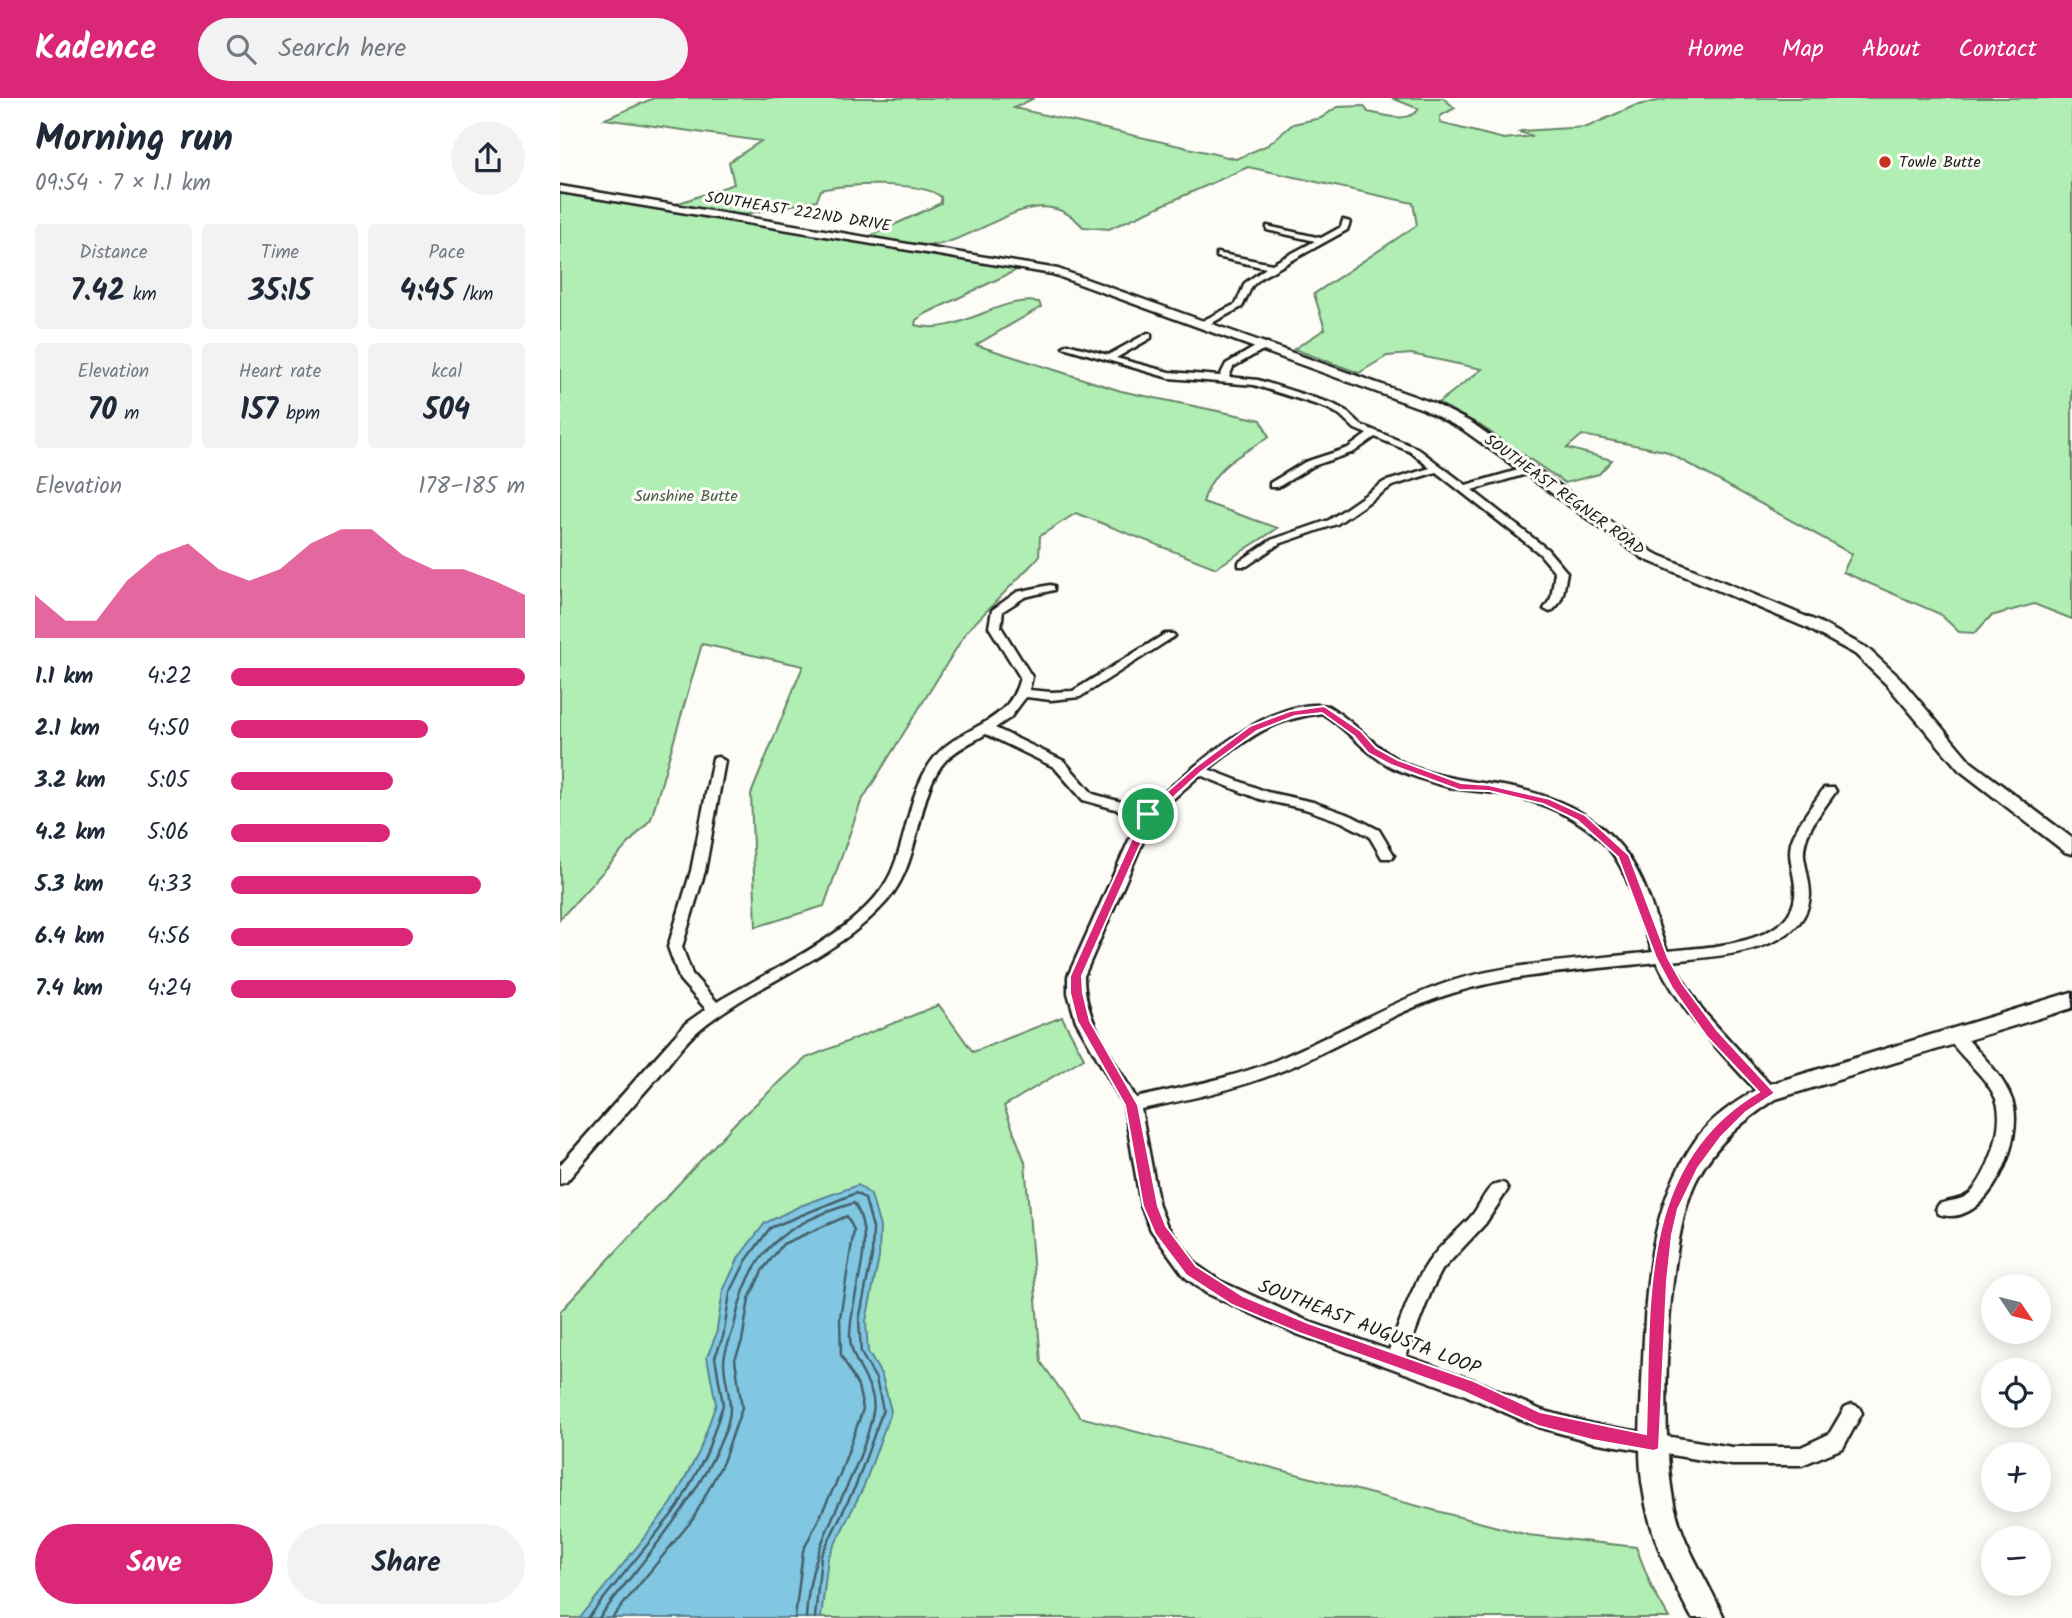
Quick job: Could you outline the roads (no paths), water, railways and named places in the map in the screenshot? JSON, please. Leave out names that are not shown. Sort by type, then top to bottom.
[{"type":"main road","name":"SOUTHEAST 222ND DRIVE","points":[[560,189],[1031,265]]},
{"type":"main road","name":"SOUTHEAST REGNER ROAD","points":[[1031,265],[1083,279],[1265,345],[1441,412],[1467,426],[1649,556],[1813,625],[1861,651],[1893,681],[1973,774],[2072,848]]},
{"type":"main road","points":[[1709,1618],[1679,1563],[1665,1525],[1658,1496],[1654,1443],[1659,1281],[1664,1235],[1671,1209],[1693,1164],[1716,1133],[1742,1108],[1768,1093],[2072,1000]]},
{"type":"street","points":[[1205,323],[1239,305],[1248,285],[1273,267],[1343,228],[1346,222]]},
{"type":"street","points":[[1270,228],[1322,240]]},
{"type":"street","points":[[1220,255],[1273,267]]},
{"type":"street","points":[[1108,359],[1148,336]]},
{"type":"street","points":[[1224,378],[1230,366],[1265,345]]},
{"type":"street","points":[[1067,347],[1169,375],[1224,378],[1281,388],[1330,406],[1373,434],[1414,450],[1566,572],[1550,609]]},
{"type":"street","points":[[1274,485],[1309,464],[1351,450],[1373,434]]},
{"type":"street","points":[[1244,564],[1275,542],[1333,522],[1388,484],[1437,469]]},
{"type":"street","points":[[1464,489],[1529,470]]},
{"type":"street","points":[[560,1177],[673,1046],[716,1009],[789,970],[868,912],[899,873],[929,777],[940,760],[1010,711],[1023,693],[1026,677],[995,627],[995,620],[1003,604],[1011,598],[1050,588]]},
{"type":"street","points":[[1023,693],[1051,696],[1076,694],[1169,636]]},
{"type":"street","name":"SOUTHEAST AUGUSTA LOOP","points":[[1662,958],[1623,855],[1581,818],[1546,801],[1489,788],[1459,786],[1426,776],[1372,751],[1357,733],[1324,709],[1293,713],[1254,728],[1198,770],[1148,814],[1076,976],[1076,993],[1084,1021],[1132,1105],[1150,1206],[1160,1230],[1191,1271],[1237,1300],[1304,1328],[1469,1387],[1538,1418],[1592,1433],[1732,1456],[1802,1456],[1836,1441],[1852,1413]]},
{"type":"street","points":[[984,728],[1059,764],[1088,797],[1148,814]]},
{"type":"street","points":[[716,1009],[685,976],[674,947],[698,871],[718,761]]},
{"type":"street","points":[[1198,770],[1264,796],[1308,805],[1347,819],[1374,833],[1387,855]]},
{"type":"street","points":[[1132,1105],[1227,1084],[1280,1065],[1391,1011],[1449,988],[1511,974],[1737,948],[1770,939],[1782,931],[1799,911],[1803,900],[1797,853],[1801,835],[1829,791]]},
{"type":"street","points":[[1662,958],[1696,1014],[1768,1093]]},
{"type":"street","points":[[1945,1209],[1968,1204],[1983,1189],[2005,1139],[2009,1120],[2005,1101],[1991,1079],[1954,1035]]},
{"type":"street","points":[[1395,1359],[1423,1286],[1436,1265],[1479,1219],[1499,1189]]},
{"type":"water","points":[[858,1185],[871,1195],[880,1227],[879,1257],[866,1321],[868,1352],[882,1376],[891,1411],[863,1488],[828,1558],[821,1618],[580,1618],[672,1503],[699,1452],[716,1404],[707,1357],[716,1335],[723,1291],[739,1257],[765,1223],[800,1206]]},
{"type":"place","name":"Towle Butte","points":[[1885,162]]},
{"type":"park label","name":"Sunshine Butte","points":[[686,496]]}]
